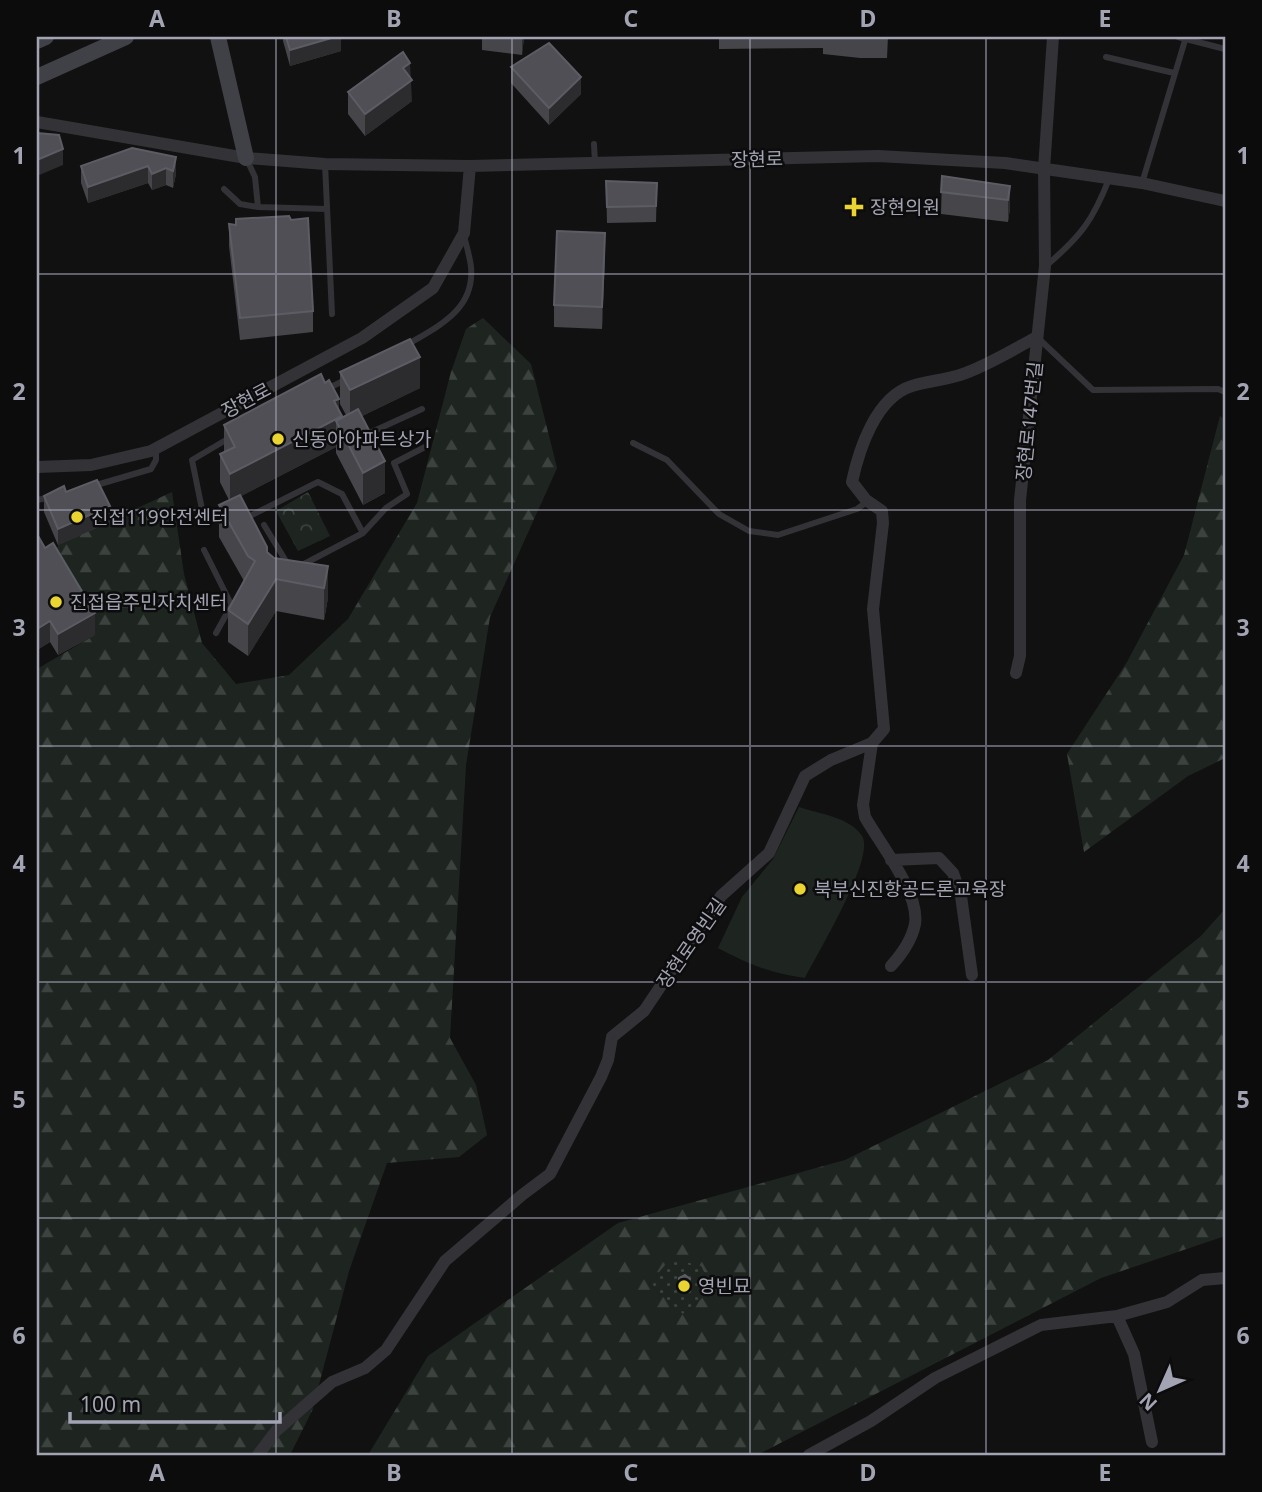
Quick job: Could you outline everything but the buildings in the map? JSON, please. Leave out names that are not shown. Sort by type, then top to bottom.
[{"type":"street","points":[[37,41],[45,37]]},
{"type":"street","points":[[37,77],[126,37]]},
{"type":"street","points":[[218,37],[246,159]]},
{"type":"street","points":[[1044,169],[1053,37]]},
{"type":"street","name":"장현로","points":[[37,122],[246,159],[325,164],[470,166],[878,156],[1005,163],[1142,183],[1225,201]]},
{"type":"street","name":"장현로","points":[[37,467],[91,464],[156,449],[362,338],[433,288],[464,233],[470,166]]},
{"type":"street","name":"장현로147번길","points":[[1016,673],[1020,656],[1020,500],[1045,266],[1044,169]]},
{"type":"street","points":[[891,966],[901,956],[915,925],[915,911],[908,889],[865,817],[863,805],[872,743],[884,729],[873,609],[883,523],[882,511],[869,502],[852,482],[872,421],[889,401],[909,386],[958,376],[1037,337]]},
{"type":"street","name":"장현로영빈길","points":[[258,1455],[276,1430],[332,1382],[365,1368],[386,1350],[445,1261],[550,1174],[601,1077],[608,1060],[612,1037],[644,1012],[721,896],[769,853],[805,776],[831,760],[872,743]]},
{"type":"street","points":[[891,860],[939,858],[953,873],[961,897],[972,975]]},
{"type":"street","points":[[809,1455],[871,1421],[934,1378],[1041,1325],[1117,1316],[1167,1302],[1202,1280],[1225,1278]]},
{"type":"street","points":[[1117,1316],[1134,1354],[1152,1442]]},
{"type":"lane","points":[[1142,183],[1183,37],[1225,49]]},
{"type":"lane","points":[[1106,57],[1174,72]]},
{"type":"lane","points":[[594,144],[595,163]]},
{"type":"lane","points":[[246,159],[255,177],[258,207]]},
{"type":"lane","points":[[325,164],[332,314]]},
{"type":"lane","points":[[1045,266],[1075,241],[1097,208],[1110,179]]},
{"type":"lane","points":[[224,190],[240,204],[326,209]]},
{"type":"lane","points":[[396,352],[452,317],[464,302],[470,284],[471,268],[464,233]]},
{"type":"lane","points":[[1037,337],[1093,390],[1218,389],[1225,392]]},
{"type":"lane","points":[[313,396],[350,378]]},
{"type":"lane","points":[[326,390],[331,400]]},
{"type":"lane","points":[[356,433],[365,436],[422,409]]},
{"type":"lane","points":[[238,433],[192,460],[204,519],[235,523],[318,482],[342,494],[363,533]]},
{"type":"lane","points":[[633,443],[667,460],[719,514],[749,531],[778,535],[857,509],[869,502]]},
{"type":"lane","points":[[282,576],[363,533],[386,508],[407,494],[394,463],[425,447]]},
{"type":"lane","points":[[80,489],[151,469],[156,460],[156,449]]},
{"type":"lane","points":[[37,500],[53,496]]},
{"type":"lane","points":[[264,525],[292,571]]},
{"type":"lane","points":[[205,550],[231,604]]},
{"type":"lane","points":[[216,633],[231,604],[240,600]]},
{"type":"green space","points":[[483,318],[531,364],[557,468],[490,617],[466,765],[450,1038],[476,1085],[487,1135],[459,1157],[387,1163],[349,1271],[312,1411],[290,1455],[37,1455],[37,669],[95,635],[53,565],[58,545],[172,492],[184,574],[202,643],[236,684],[289,675],[348,619],[417,503],[451,372],[466,329]]},
{"type":"green space","points":[[1220,416],[1225,420],[1225,758],[1188,776],[1084,852],[1067,754],[1127,662],[1184,555]]},
{"type":"green space","points":[[308,492],[330,536],[298,551],[276,511]]},
{"type":"green space","name":"북부신진항공드론교육장","points":[[799,807],[850,824],[862,836],[864,847],[853,884],[805,978],[760,967],[718,948],[742,897],[773,859]]},
{"type":"green space","points":[[1225,909],[1225,1236],[1101,1278],[757,1455],[368,1455],[428,1356],[618,1223],[845,1160],[1048,1060],[1201,936]],"holes":[[[671,1258],[701,1266],[713,1289],[683,1314],[649,1284]]]},
{"type":"green space","points":[[671,1257],[701,1266],[713,1289],[682,1315],[649,1284]]},
{"type":"place","name":"장현의원","points":[[854,207]]},
{"type":"place","name":"신동아아파트상가","points":[[278,439]]},
{"type":"place","name":"진접119안전센터","points":[[77,517]]},
{"type":"place","name":"진접읍주민자치센터","points":[[56,602]]},
{"type":"place","name":"북부신진항공드론교육장","points":[[800,889]]},
{"type":"place","name":"영빈묘","points":[[684,1286]]}]
